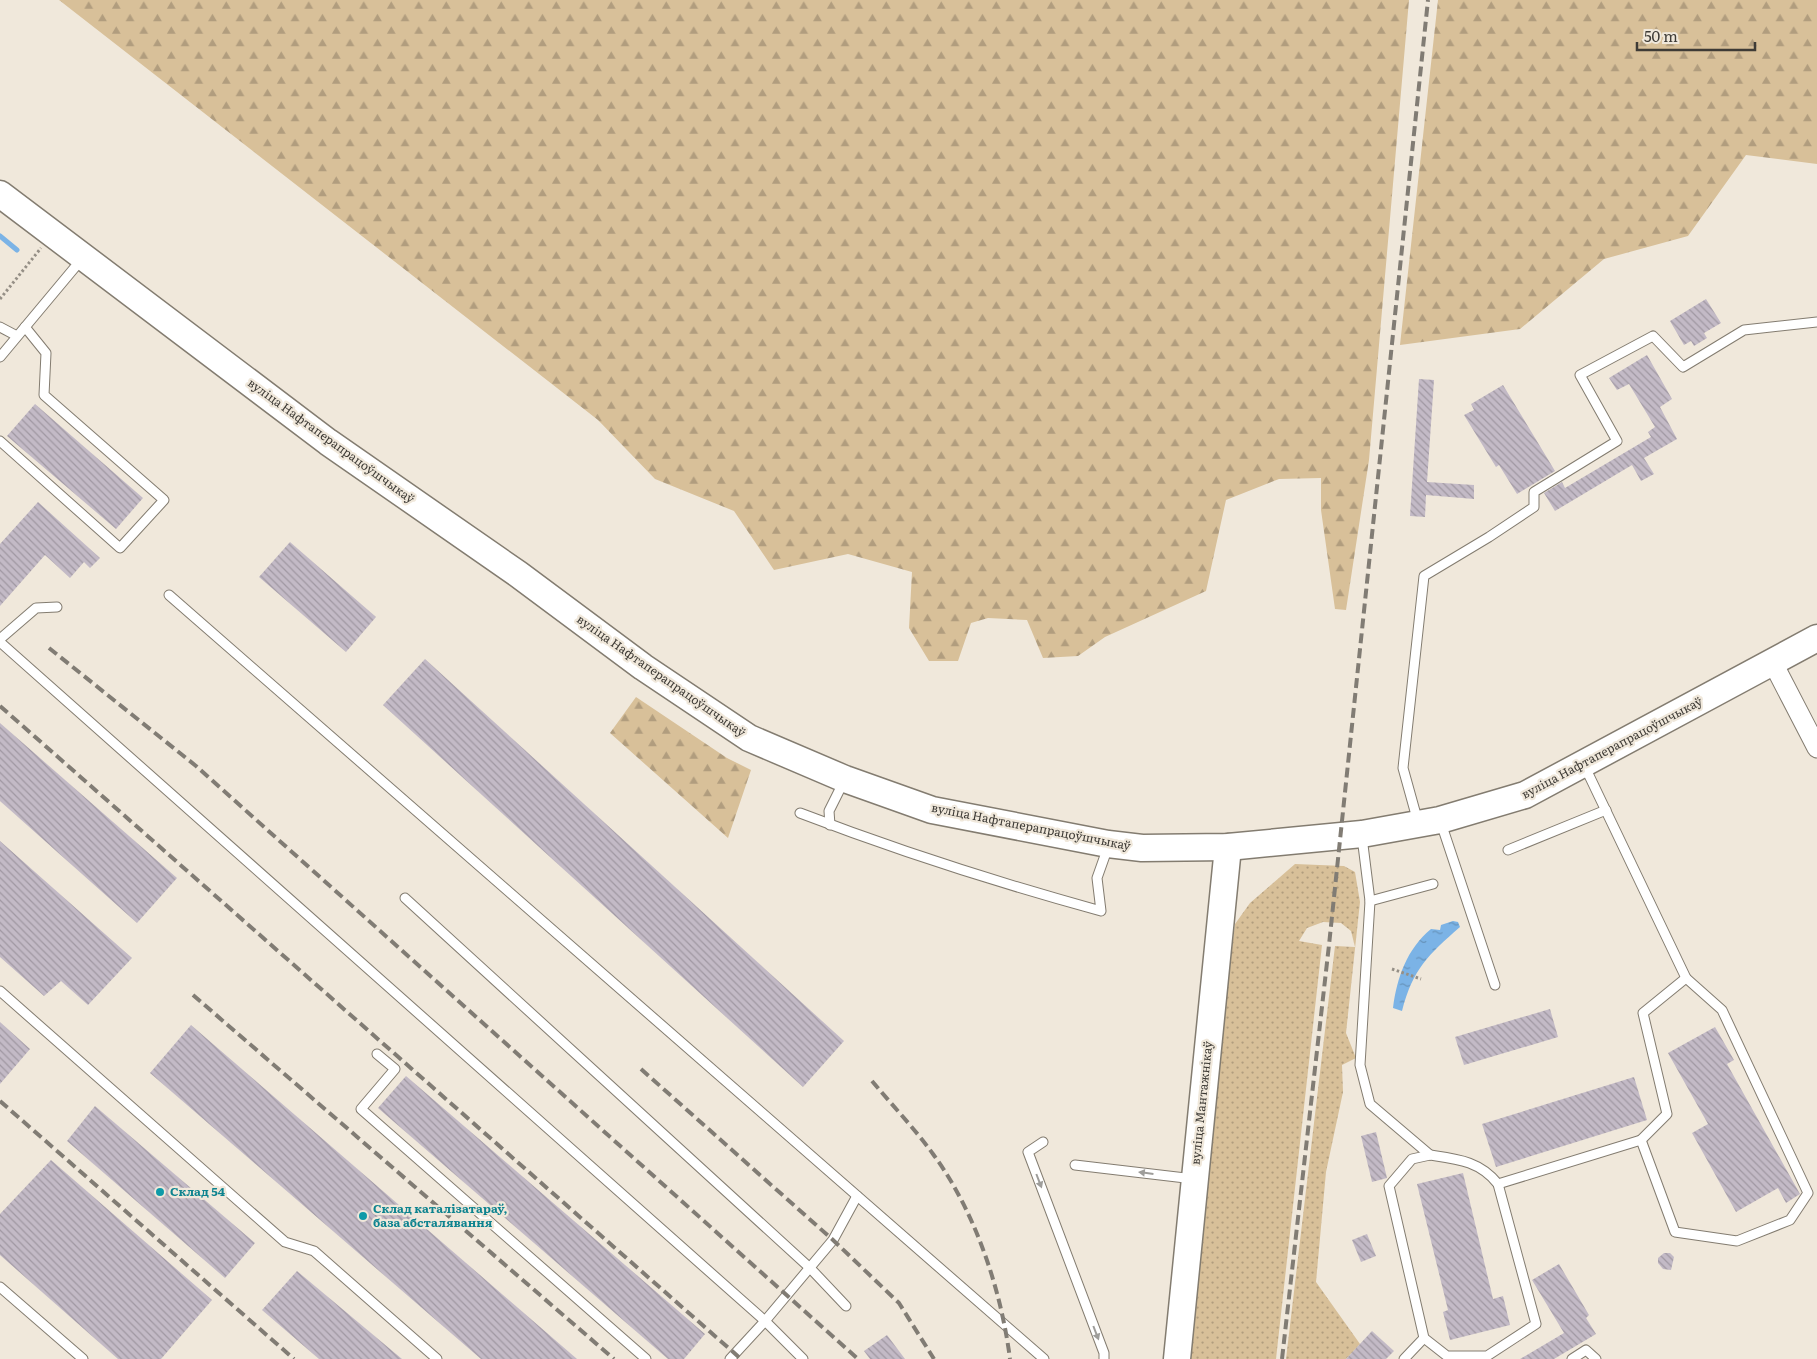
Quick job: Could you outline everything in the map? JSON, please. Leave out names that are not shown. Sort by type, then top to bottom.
[{"type":"street","name":"вуліца Нафтаперапрацоўшчыкаў","points":[[0,194],[328,442],[518,574],[644,667],[749,738],[845,778],[932,810],[1108,844],[1142,848],[1228,846],[1362,834],[1429,822],[1525,795],[1817,638]]},
{"type":"street","points":[[1773,663],[1817,748]]},
{"type":"street","name":"вуліца Мантажнікаў","points":[[1176,1359],[1228,846]]},
{"type":"lane","points":[[0,357],[83,258]]},
{"type":"lane","points":[[1495,985],[1429,822],[1403,768],[1424,576],[1489,537],[1534,507],[1534,492],[1617,441],[1580,376],[1653,336],[1683,367],[1744,330],[1817,322]]},
{"type":"lane","points":[[0,326],[16,336]]},
{"type":"lane","points":[[0,441],[120,548],[164,500],[44,395],[46,353],[25,327]]},
{"type":"lane","points":[[169,595],[1044,1359]]},
{"type":"lane","points":[[57,607],[36,608],[0,641],[765,1321],[803,1359]]},
{"type":"lane","points":[[1584,764],[1686,978],[1722,1010],[1808,1194],[1790,1220],[1737,1241],[1675,1232],[1641,1140]]},
{"type":"lane","points":[[830,825],[829,811],[845,778]]},
{"type":"lane","points":[[1508,850],[1606,810]]},
{"type":"lane","points":[[800,814],[907,852],[1101,911],[1097,878],[1108,844]]},
{"type":"lane","points":[[1362,834],[1370,901],[1360,1065],[1370,1104],[1430,1155]]},
{"type":"lane","points":[[1370,901],[1433,884]]},
{"type":"lane","points":[[405,898],[810,1268],[846,1306]]},
{"type":"lane","points":[[1498,1184],[1641,1140],[1667,1114],[1643,1013],[1686,978]]},
{"type":"lane","points":[[0,991],[285,1242],[314,1251],[437,1359]]},
{"type":"lane","points":[[377,1054],[395,1069],[361,1109],[646,1359]]},
{"type":"lane","points":[[1043,1142],[1028,1152],[1104,1353],[1104,1359]]},
{"type":"lane","points":[[1430,1155],[1464,1160],[1489,1172],[1498,1184],[1536,1324],[1487,1356],[1447,1356],[1424,1338],[1389,1186],[1412,1159],[1430,1155]]},
{"type":"lane","points":[[1075,1165],[1194,1179]]},
{"type":"lane","points":[[730,1359],[765,1321],[833,1240],[857,1196]]},
{"type":"lane","points":[[0,1287],[83,1359]]},
{"type":"lane","points":[[1404,1359],[1424,1338]]},
{"type":"lane","points":[[1572,1359],[1586,1350],[1596,1359]]},
{"type":"path","points":[[0,299],[53,234]]},
{"type":"path","points":[[1392,969],[1421,979]]},
{"type":"green space","points":[[59,0],[1409,0],[1369,460],[1346,610],[1335,609],[1321,510],[1321,478],[1279,479],[1226,500],[1206,591],[1105,637],[1078,656],[1043,658],[1027,620],[988,618],[971,623],[958,661],[929,661],[909,628],[912,572],[848,554],[774,570],[734,511],[655,479],[598,420]]},
{"type":"green space","points":[[1438,0],[1817,0],[1817,164],[1746,155],[1688,236],[1604,259],[1520,329],[1400,345]]},
{"type":"green space","points":[[636,697],[727,758],[751,770],[728,838],[610,733]]},
{"type":"green space","points":[[1295,864],[1344,866],[1355,872],[1360,902],[1346,1033],[1356,1058],[1342,1065],[1343,1092],[1326,1172],[1316,1282],[1360,1344],[1346,1359],[1286,1359],[1335,946],[1355,947],[1351,931],[1341,923],[1323,922],[1307,928],[1299,941],[1322,945],[1276,1359],[1187,1359],[1209,1128],[1235,924],[1250,903]]},
{"type":"water","points":[[1453,921],[1458,922],[1460,927],[1423,964],[1411,984],[1402,1011],[1393,1008],[1400,975],[1409,955],[1431,929],[1440,930],[1441,925]]},
{"type":"building","points":[[1706,299],[1721,323],[1704,333],[1707,338],[1694,346],[1691,341],[1684,345],[1670,321]]},
{"type":"building","points":[[1647,355],[1672,399],[1660,407],[1677,439],[1644,458],[1654,474],[1641,481],[1632,465],[1555,511],[1544,493],[1562,482],[1565,488],[1651,437],[1648,432],[1655,427],[1629,384],[1617,390],[1609,378]]},
{"type":"building","points":[[1419,379],[1434,380],[1427,482],[1474,485],[1474,499],[1426,495],[1425,517],[1410,516]]},
{"type":"building","points":[[1503,385],[1555,471],[1517,494],[1499,465],[1496,467],[1464,415],[1474,410],[1471,404]]},
{"type":"building","points":[[35,404],[143,498],[116,529],[7,436]]},
{"type":"building","points":[[38,502],[100,558],[90,568],[84,562],[70,578],[45,555],[0,606],[0,544]]},
{"type":"building","points":[[290,542],[376,617],[346,652],[259,577]]},
{"type":"building","points":[[425,659],[844,1041],[803,1087],[383,705]]},
{"type":"building","points":[[0,723],[177,878],[137,923],[0,801]]},
{"type":"building","points":[[0,841],[132,958],[88,1005],[61,981],[44,996],[0,957]]},
{"type":"building","points":[[1550,1009],[1558,1037],[1464,1065],[1455,1037]]},
{"type":"building","points":[[0,1022],[30,1049],[0,1084]]},
{"type":"building","name":"Склад каталізатараў, база абсталявання","points":[[191,1025],[577,1359],[481,1359],[150,1073]]},
{"type":"building","points":[[1715,1027],[1734,1060],[1727,1064],[1800,1194],[1786,1203],[1778,1188],[1736,1212],[1692,1133],[1708,1124],[1668,1053]]},
{"type":"building","points":[[406,1076],[705,1334],[684,1359],[668,1359],[378,1108]]},
{"type":"building","points":[[1634,1077],[1647,1120],[1496,1167],[1482,1124]]},
{"type":"building","name":"Склад 54","points":[[95,1106],[255,1243],[225,1278],[67,1141]]},
{"type":"building","points":[[1376,1132],[1387,1178],[1372,1182],[1361,1136]]},
{"type":"building","points":[[51,1160],[212,1300],[161,1359],[118,1359],[0,1255],[0,1214]]},
{"type":"building","points":[[1463,1173],[1493,1299],[1503,1296],[1510,1325],[1450,1340],[1443,1312],[1448,1310],[1417,1184]]},
{"type":"building","points":[[1367,1234],[1376,1256],[1361,1262],[1352,1240]]},
{"type":"building","points":[[1664,1253],[1670,1253],[1674,1257],[1671,1270],[1663,1269],[1658,1263],[1658,1258]]},
{"type":"building","points":[[1559,1264],[1589,1315],[1586,1318],[1596,1334],[1554,1359],[1520,1359],[1564,1333],[1532,1280]]},
{"type":"building","points":[[297,1271],[402,1359],[319,1359],[262,1310]]},
{"type":"building","points":[[1372,1331],[1394,1351],[1386,1359],[1346,1359]]},
{"type":"building","points":[[887,1335],[905,1359],[870,1359],[864,1351]]},
{"type":"waterway","points":[[0,236],[17,250]]},
{"type":"railway","points":[[1282,1359],[1329,945],[1428,0]]},
{"type":"railway","points":[[49,648],[196,766],[858,1359]]},
{"type":"railway","points":[[0,706],[741,1359]]},
{"type":"railway","points":[[193,995],[614,1359]]},
{"type":"railway","points":[[641,1069],[833,1240],[899,1303],[934,1359]]},
{"type":"railway","points":[[872,1081],[933,1154],[961,1200],[973,1225],[993,1278],[1006,1332],[1010,1359]]},
{"type":"railway","points":[[0,1101],[294,1359]]},
{"type":"place","name":"Склад 54","points":[[160,1192]]},
{"type":"place","name":"Склад каталізатараў, база абсталявання","points":[[363,1216]]}]
